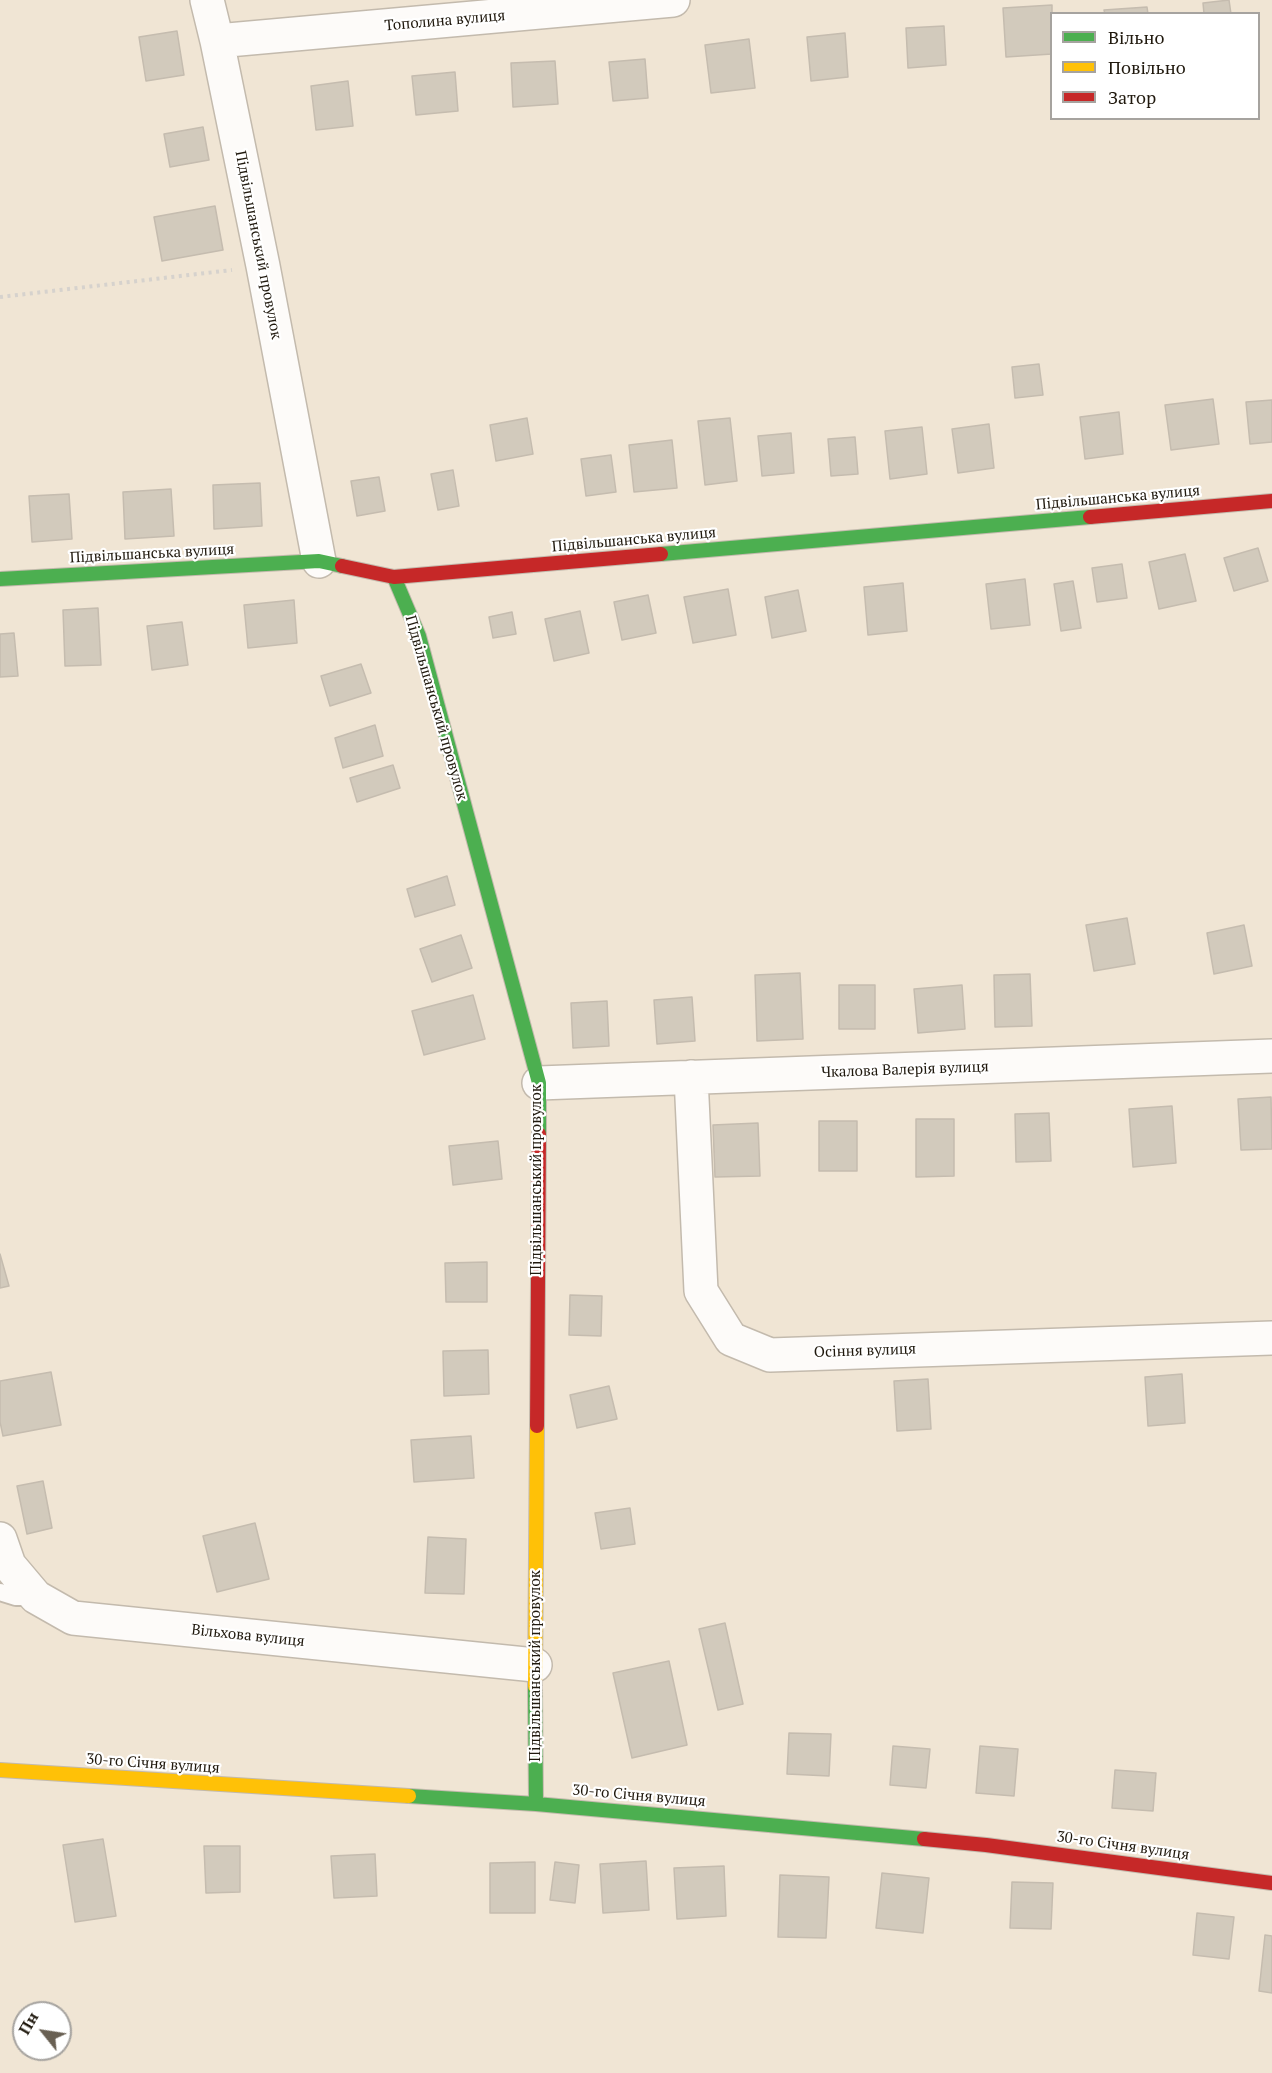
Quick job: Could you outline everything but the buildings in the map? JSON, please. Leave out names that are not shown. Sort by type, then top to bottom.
[{"type":"street","name":"Підвільшанський провулок","points":[[207,0],[263,266],[319,561]]},
{"type":"street","name":"Тополина вулиця","points":[[217,41],[673,0]]},
{"type":"street","name":"Підвільшанська вулиця","points":[[0,579],[319,561],[394,577],[1272,501]]},
{"type":"street","name":"Підвільшанський провулок","points":[[394,577],[418,636],[539,1083],[536,1803]]},
{"type":"street","name":"Чкалова Валерія вулиця","points":[[539,1083],[1272,1056]]},
{"type":"street","name":"Осіння вулиця","points":[[691,1077],[701,1291],[731,1339],[770,1354],[1272,1338]]},
{"type":"street","name":"Вільхова вулиця","points":[[0,1539],[9,1565],[36,1597],[73,1618],[535,1665]]},
{"type":"street","name":"30-го Січня вулиця","points":[[0,1770],[536,1803],[986,1845],[1272,1883]]},
{"type":"lane","points":[[0,1592],[16,1597],[36,1597]]},
{"type":"path","points":[[0,297],[263,266]]},
{"type":"traffic: fast","points":[[661,554],[1090,517]]},
{"type":"traffic: fast","points":[[0,579],[319,561],[342,566]]},
{"type":"traffic: fast","points":[[394,577],[419,636],[539,1083],[539,1134]]},
{"type":"traffic: fast","points":[[535,1686],[536,1804]]},
{"type":"traffic: fast","points":[[409,1796],[536,1804],[924,1839]]},
{"type":"traffic: slow","points":[[535,1686],[537,1426]]},
{"type":"traffic: slow","points":[[0,1770],[409,1796]]},
{"type":"traffic: jam","points":[[1090,517],[1272,501]]},
{"type":"traffic: jam","points":[[342,566],[394,577],[661,554]]},
{"type":"traffic: jam","points":[[537,1426],[539,1134]]},
{"type":"traffic: jam","points":[[924,1839],[986,1845],[1272,1883]]}]
